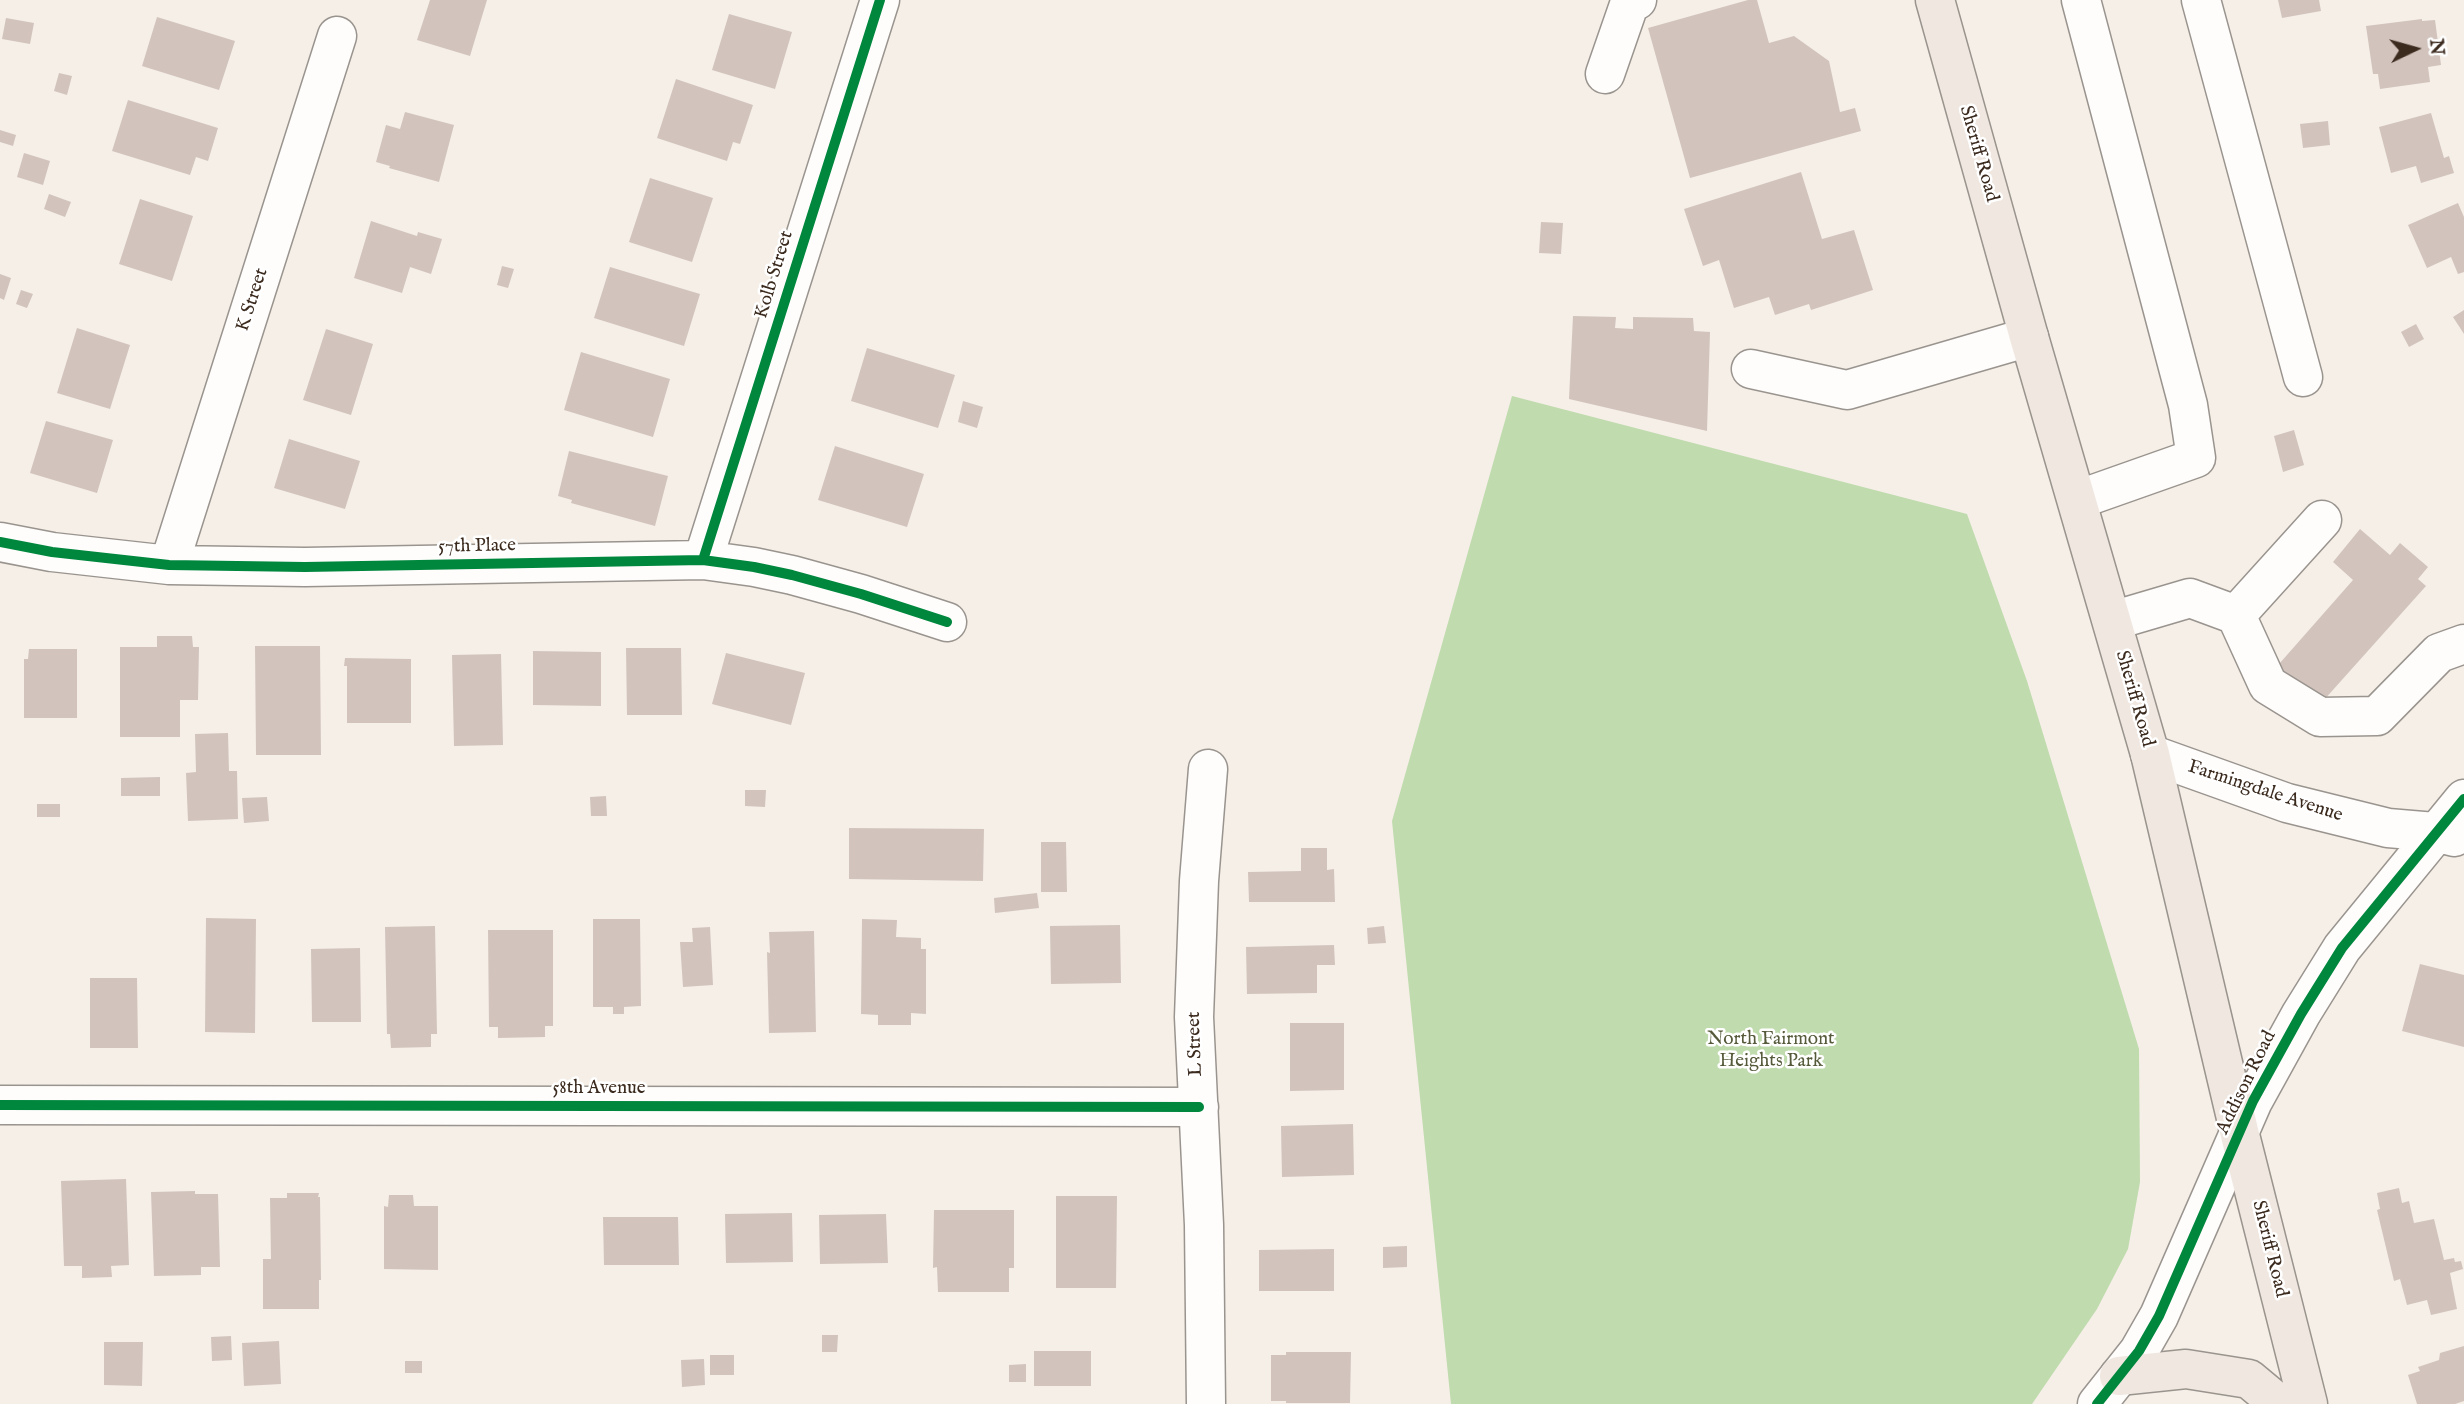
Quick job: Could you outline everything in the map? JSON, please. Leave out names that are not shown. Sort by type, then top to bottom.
[{"type":"main road","name":"Sheriff Road","points":[[1935,0],[2150,754],[2240,1135],[2308,1404]]},
{"type":"main road","points":[[2108,1390],[2186,1369],[2249,1379],[2279,1404]]},
{"type":"street","name":"Kolb Street","points":[[703,560],[880,0]]},
{"type":"street","points":[[1605,74],[1630,2],[1637,0]]},
{"type":"street","points":[[2077,500],[2196,458],[2188,405],[2081,0]]},
{"type":"street","points":[[2201,0],[2303,377]]},
{"type":"street","name":"K Street","points":[[169,565],[337,36]]},
{"type":"street","points":[[1751,369],[1847,390],[2029,337]]},
{"type":"street","points":[[2236,615],[2322,520]]},
{"type":"street","name":"57th Place","points":[[0,542],[52,552],[169,565],[305,567],[703,560],[792,575],[947,622]]},
{"type":"street","points":[[2112,621],[2190,598],[2236,615],[2268,685],[2320,717],[2377,716],[2439,653],[2464,644]]},
{"type":"street","name":"Farmingdale Avenue","points":[[2150,754],[2287,803],[2388,828],[2450,836]]},
{"type":"street","name":"L Street","points":[[1206,1404],[1204,1225],[1194,1017],[1208,769]]},
{"type":"street","name":"Addison Road","points":[[2108,1390],[2139,1351],[2159,1316],[2272,1066],[2342,948],[2450,836],[2464,799]]},
{"type":"street","name":"58th Avenue","points":[[0,1105],[1199,1107]]},
{"type":"green space","name":"North Fairmont Heights Park","points":[[1512,396],[1967,514],[2027,681],[2139,1049],[2140,1182],[2128,1249],[2097,1309],[2032,1404],[1451,1404],[1392,821]]},
{"type":"building","points":[[430,0],[487,0],[470,56],[417,40]]},
{"type":"building","points":[[1748,0],[1757,0],[1769,43],[1794,36],[1829,61],[1840,112],[1855,108],[1861,131],[1690,178],[1648,28]]},
{"type":"building","points":[[2278,0],[2319,0],[2321,11],[2282,18]]},
{"type":"building","points":[[729,14],[792,32],[775,89],[712,70]]},
{"type":"building","points":[[157,17],[235,41],[219,90],[142,66]]},
{"type":"building","points":[[6,18],[34,23],[30,44],[2,39]]},
{"type":"building","points":[[2422,19],[2435,20],[2441,65],[2428,67],[2430,82],[2380,89],[2378,74],[2373,74],[2366,26]]},
{"type":"building","points":[[59,73],[72,76],[67,95],[54,91]]},
{"type":"building","points":[[676,79],[753,105],[740,144],[733,142],[727,161],[657,138]]},
{"type":"building","points":[[128,100],[218,128],[208,161],[196,157],[190,175],[112,151]]},
{"type":"building","points":[[405,112],[454,125],[439,182],[376,162],[386,125],[400,129]]},
{"type":"building","points":[[2431,113],[2444,158],[2449,156],[2454,173],[2421,183],[2416,166],[2391,173],[2379,127]]},
{"type":"building","points":[[2328,121],[2330,145],[2303,148],[2300,124]]},
{"type":"building","points":[[0,130],[16,135],[13,146],[0,142]]},
{"type":"building","points":[[24,153],[50,161],[43,185],[17,177]]},
{"type":"building","points":[[1801,172],[1822,239],[1854,230],[1873,290],[1811,310],[1809,304],[1775,315],[1769,297],[1734,308],[1719,260],[1703,266],[1684,209]]},
{"type":"building","points":[[650,178],[713,198],[692,262],[629,242]]},
{"type":"building","points":[[49,194],[71,202],[65,217],[44,209]]},
{"type":"building","points":[[140,199],[193,216],[172,281],[119,264]]},
{"type":"building","points":[[2458,203],[2464,217],[2464,272],[2458,274],[2451,257],[2427,268],[2408,225]]},
{"type":"building","points":[[371,221],[417,236],[418,232],[442,239],[431,274],[410,267],[402,293],[354,278]]},
{"type":"building","points":[[1541,222],[1563,223],[1561,254],[1539,253]]},
{"type":"building","points":[[502,266],[514,269],[508,288],[497,285]]},
{"type":"building","points":[[610,267],[700,294],[684,346],[594,318]]},
{"type":"building","points":[[0,274],[11,278],[4,300],[0,298]]},
{"type":"building","points":[[21,290],[33,294],[27,308],[16,304]]},
{"type":"building","points":[[2464,310],[2464,334],[2453,317]]},
{"type":"building","points":[[1573,316],[1616,317],[1615,328],[1633,329],[1633,317],[1693,318],[1694,331],[1710,332],[1707,431],[1569,399]]},
{"type":"building","points":[[2416,324],[2424,339],[2409,347],[2401,332]]},
{"type":"building","points":[[77,328],[130,345],[110,409],[57,393]]},
{"type":"building","points":[[326,329],[373,344],[351,415],[303,400]]},
{"type":"building","points":[[867,348],[955,375],[938,428],[851,401]]},
{"type":"building","points":[[581,352],[670,379],[653,437],[564,410]]},
{"type":"building","points":[[963,401],[983,407],[977,428],[958,422]]},
{"type":"building","points":[[46,421],[113,440],[97,493],[30,473]]},
{"type":"building","points":[[2294,430],[2304,465],[2283,472],[2274,436]]},
{"type":"building","points":[[289,439],[360,461],[345,509],[274,488]]},
{"type":"building","points":[[835,446],[924,474],[907,527],[818,500]]},
{"type":"building","points":[[569,451],[668,476],[655,526],[571,503],[572,500],[558,496]]},
{"type":"building","points":[[2360,529],[2390,555],[2400,543],[2428,567],[2418,579],[2426,586],[2315,710],[2272,672],[2353,580],[2333,562]]},
{"type":"building","points":[[157,636],[192,636],[193,647],[199,647],[198,700],[180,700],[180,737],[120,737],[120,647],[157,647]]},
{"type":"building","points":[[255,646],[320,646],[321,755],[256,755]]},
{"type":"building","points":[[626,648],[681,648],[682,715],[627,715]]},
{"type":"building","points":[[29,649],[77,649],[77,718],[24,718],[24,659],[28,659]]},
{"type":"building","points":[[533,651],[601,652],[601,706],[533,705]]},
{"type":"building","points":[[726,653],[805,673],[791,725],[712,704]]},
{"type":"building","points":[[501,654],[503,745],[454,746],[452,655]]},
{"type":"building","points":[[345,658],[411,659],[411,723],[347,723]]},
{"type":"building","points":[[228,733],[229,771],[237,771],[238,819],[188,821],[186,773],[196,772],[195,734]]},
{"type":"building","points":[[160,777],[160,796],[121,796],[121,778]]},
{"type":"building","points":[[745,790],[766,790],[765,807],[745,806]]},
{"type":"building","points":[[606,796],[607,816],[591,816],[590,797]]},
{"type":"building","points":[[267,797],[269,821],[244,823],[242,798]]},
{"type":"building","points":[[37,804],[60,804],[60,817],[37,817]]},
{"type":"building","points":[[849,828],[984,829],[983,881],[849,879]]},
{"type":"building","points":[[1041,842],[1066,842],[1067,892],[1041,892]]},
{"type":"building","points":[[1301,848],[1327,848],[1327,870],[1334,869],[1335,902],[1249,902],[1248,872],[1301,871]]},
{"type":"building","points":[[1037,893],[1039,908],[995,913],[994,898]]},
{"type":"building","points":[[206,918],[256,919],[255,1033],[205,1032]]},
{"type":"building","points":[[593,919],[640,919],[641,1006],[624,1007],[624,1014],[613,1014],[613,1007],[593,1007]]},
{"type":"building","points":[[862,919],[897,920],[896,937],[921,938],[921,949],[926,949],[926,1014],[911,1013],[911,1025],[878,1025],[878,1015],[861,1014]]},
{"type":"building","points":[[1120,925],[1121,983],[1051,984],[1050,926]]},
{"type":"building","points":[[435,926],[437,1034],[431,1034],[431,1047],[391,1048],[390,1034],[387,1034],[385,927]]},
{"type":"building","points":[[1384,926],[1386,943],[1368,944],[1367,928]]},
{"type":"building","points":[[710,927],[713,985],[683,987],[680,942],[693,942],[692,928]]},
{"type":"building","points":[[488,930],[553,930],[553,1026],[545,1026],[545,1037],[498,1038],[498,1027],[489,1027]]},
{"type":"building","points":[[814,931],[816,1032],[769,1033],[769,932]]},
{"type":"building","points":[[1334,945],[1335,965],[1317,965],[1317,993],[1247,994],[1246,947]]},
{"type":"building","points":[[360,948],[361,1022],[312,1022],[311,949]]},
{"type":"building","points":[[2420,964],[2464,975],[2464,1047],[2402,1031]]},
{"type":"building","points":[[90,978],[137,978],[138,1048],[90,1048]]},
{"type":"building","points":[[1290,1023],[1344,1023],[1344,1090],[1290,1091]]},
{"type":"building","points":[[1353,1124],[1354,1175],[1282,1177],[1281,1126]]},
{"type":"building","points":[[126,1179],[129,1265],[111,1266],[112,1277],[82,1278],[82,1266],[64,1266],[61,1181]]},
{"type":"building","points":[[2399,1188],[2402,1203],[2409,1201],[2414,1223],[2434,1219],[2444,1260],[2454,1258],[2455,1262],[2461,1261],[2463,1269],[2450,1273],[2457,1309],[2431,1315],[2427,1300],[2407,1305],[2400,1279],[2394,1281],[2377,1210],[2380,1209],[2377,1193]]},
{"type":"building","points":[[195,1191],[195,1194],[218,1194],[220,1267],[201,1267],[201,1275],[154,1276],[151,1192]]},
{"type":"building","points":[[287,1193],[319,1193],[319,1309],[263,1309],[263,1259],[271,1259],[270,1198],[287,1198]]},
{"type":"building","points":[[389,1195],[413,1195],[414,1206],[438,1206],[438,1270],[384,1269],[384,1206],[388,1207]]},
{"type":"building","points":[[1056,1196],[1117,1196],[1116,1288],[1056,1288]]},
{"type":"building","points":[[934,1210],[1014,1210],[1014,1268],[1009,1268],[1009,1292],[938,1292],[937,1267],[933,1268]]},
{"type":"building","points":[[792,1213],[793,1262],[726,1263],[725,1214]]},
{"type":"building","points":[[886,1214],[888,1263],[820,1264],[819,1215]]},
{"type":"building","points":[[603,1217],[678,1217],[679,1265],[604,1265]]},
{"type":"building","points":[[1407,1246],[1407,1267],[1383,1268],[1383,1247]]},
{"type":"building","points":[[1334,1249],[1334,1291],[1259,1291],[1259,1250]]},
{"type":"building","points":[[822,1335],[838,1335],[837,1352],[822,1352]]},
{"type":"building","points":[[231,1336],[232,1360],[212,1361],[211,1337]]},
{"type":"building","points":[[279,1341],[281,1384],[244,1386],[242,1343]]},
{"type":"building","points":[[104,1342],[143,1342],[142,1386],[104,1385]]},
{"type":"building","points":[[2464,1346],[2464,1401],[2455,1404],[2417,1404],[2408,1375],[2420,1371],[2418,1367],[2439,1360],[2440,1353]]},
{"type":"building","points":[[1034,1351],[1091,1351],[1091,1386],[1034,1386]]},
{"type":"building","points":[[1286,1352],[1351,1352],[1350,1403],[1271,1401],[1271,1355],[1286,1355]]},
{"type":"building","points":[[710,1355],[734,1355],[734,1375],[710,1375]]},
{"type":"building","points":[[704,1359],[705,1385],[682,1387],[681,1360]]},
{"type":"building","points":[[405,1361],[422,1361],[422,1373],[405,1373]]},
{"type":"building","points":[[1026,1364],[1026,1382],[1009,1382],[1009,1365]]},
{"type":"cycle path","points":[[703,560],[880,0]]},
{"type":"cycle path","points":[[0,542],[52,552],[169,565],[305,567],[703,560],[792,575],[947,622]]},
{"type":"cycle path","points":[[2097,1404],[2139,1351],[2159,1316],[2253,1101],[2301,1014],[2342,948],[2464,799]]},
{"type":"cycle path","points":[[0,1105],[1199,1107]]}]
